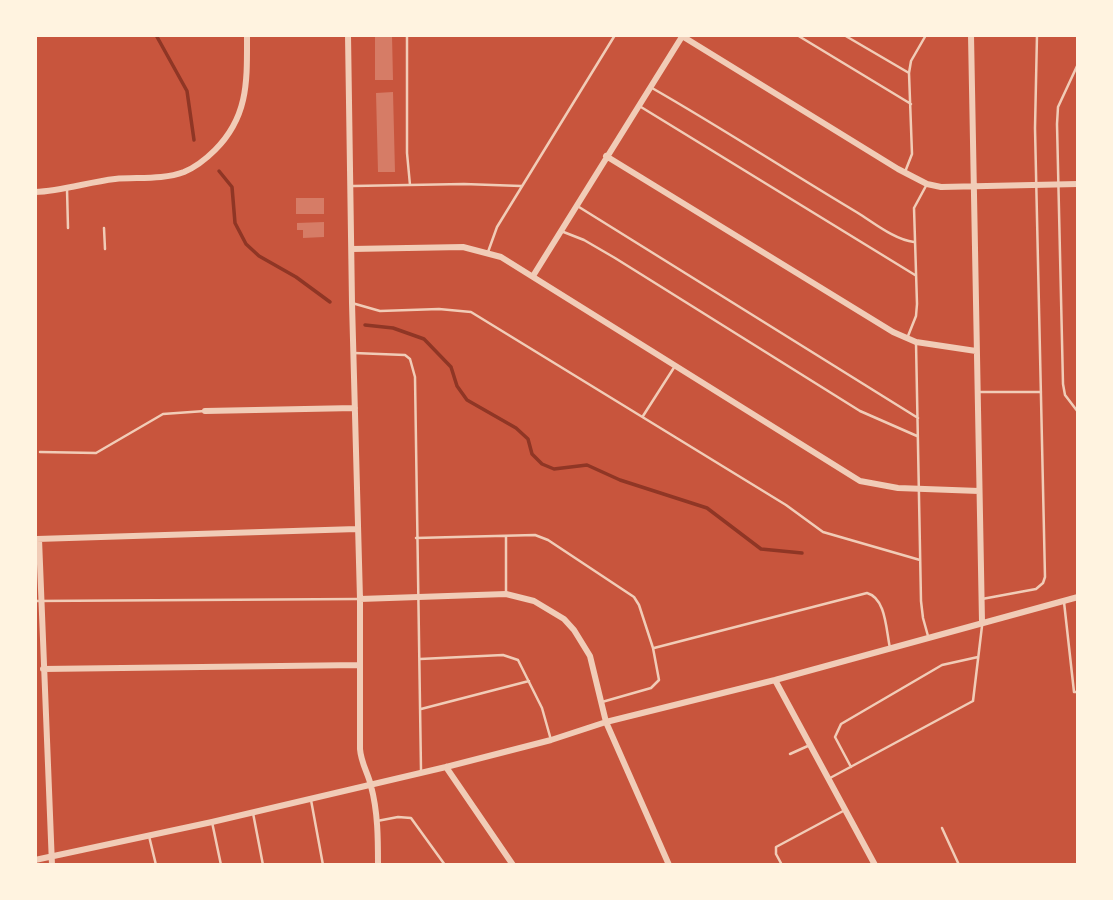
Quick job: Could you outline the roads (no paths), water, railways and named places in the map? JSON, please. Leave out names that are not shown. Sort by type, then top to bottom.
[{"type":"street","points":[[35,192],[67,190],[113,179],[167,176],[184,172],[204,160],[223,142],[240,117],[246,85],[247,35]]},
{"type":"street","points":[[348,35],[361,761],[371,786],[377,821],[378,865]]},
{"type":"street","points":[[533,276],[682,35],[927,184],[975,188],[1078,184]]},
{"type":"street","points":[[961,35],[971,38],[982,622]]},
{"type":"street","points":[[607,156],[906,339],[975,351]]},
{"type":"street","points":[[352,249],[463,247],[501,257],[860,481],[883,487],[979,491]]},
{"type":"street","points":[[205,411],[355,408]]},
{"type":"street","points":[[52,865],[37,539],[357,529]]},
{"type":"street","points":[[360,598],[506,594],[534,601],[564,619],[590,656],[606,722],[669,865]]},
{"type":"street","points":[[35,860],[421,774],[1078,597]]},
{"type":"street","points":[[43,669],[360,666]]},
{"type":"street","points":[[775,680],[875,865]]},
{"type":"street","points":[[446,767],[513,865]]},
{"type":"lane","points":[[407,35],[407,153],[410,185]]},
{"type":"lane","points":[[488,253],[497,227],[615,35]]},
{"type":"lane","points":[[797,35],[912,105]]},
{"type":"lane","points":[[844,35],[909,74]]},
{"type":"lane","points":[[905,173],[912,154],[909,74],[911,61],[926,35]]},
{"type":"lane","points":[[982,599],[1037,589],[1045,577],[1036,185],[1037,35]]},
{"type":"lane","points":[[1078,64],[1058,107],[1063,384],[1065,396],[1078,412]]},
{"type":"lane","points":[[649,86],[881,227],[902,239],[914,242]]},
{"type":"lane","points":[[638,105],[915,275]]},
{"type":"lane","points":[[906,339],[916,316],[914,208],[927,184]]},
{"type":"lane","points":[[351,186],[521,186]]},
{"type":"lane","points":[[67,190],[68,228]]},
{"type":"lane","points":[[576,205],[918,418]]},
{"type":"lane","points":[[104,228],[105,249]]},
{"type":"lane","points":[[561,231],[584,240],[615,258],[860,411],[917,436]]},
{"type":"lane","points":[[352,303],[380,311],[439,309],[471,312],[786,505],[816,528],[920,560]]},
{"type":"lane","points":[[916,342],[920,560],[923,618],[928,637]]},
{"type":"lane","points":[[353,353],[399,354],[410,359],[413,367],[421,774]]},
{"type":"lane","points":[[643,418],[674,366]]},
{"type":"lane","points":[[977,391],[1041,391]]},
{"type":"lane","points":[[40,452],[96,453],[163,414],[205,411]]},
{"type":"lane","points":[[506,536],[506,594]]},
{"type":"lane","points":[[416,538],[542,537],[628,592],[639,605],[653,648],[659,680],[651,688],[602,702]]},
{"type":"lane","points":[[653,648],[867,593],[873,595],[881,606],[890,648]]},
{"type":"lane","points":[[38,601],[360,598]]},
{"type":"lane","points":[[1063,601],[1074,692],[1078,692]]},
{"type":"lane","points":[[828,779],[973,701],[982,622]]},
{"type":"lane","points":[[420,659],[503,654],[518,660],[542,708],[551,740]]},
{"type":"lane","points":[[851,767],[835,737],[841,724],[942,665],[978,657]]},
{"type":"lane","points":[[420,710],[530,681]]},
{"type":"lane","points":[[790,754],[810,745]]},
{"type":"lane","points":[[311,799],[323,865]]},
{"type":"lane","points":[[782,865],[776,854],[776,847],[845,810]]},
{"type":"lane","points":[[252,812],[263,865]]},
{"type":"lane","points":[[377,821],[398,817],[411,818],[443,864]]},
{"type":"lane","points":[[212,822],[221,865]]},
{"type":"lane","points":[[942,828],[959,865]]},
{"type":"lane","points":[[149,836],[156,865]]},
{"type":"waterway","points":[[156,35],[187,91],[194,140]]},
{"type":"waterway","points":[[219,171],[232,187],[235,223],[246,244],[259,256],[296,277],[330,302]]},
{"type":"waterway","points":[[365,325],[393,328],[424,339],[451,367],[457,386],[467,400],[516,428],[528,439],[532,454],[542,464],[554,469],[587,465],[620,480],[707,508],[761,549],[802,553]]}]
